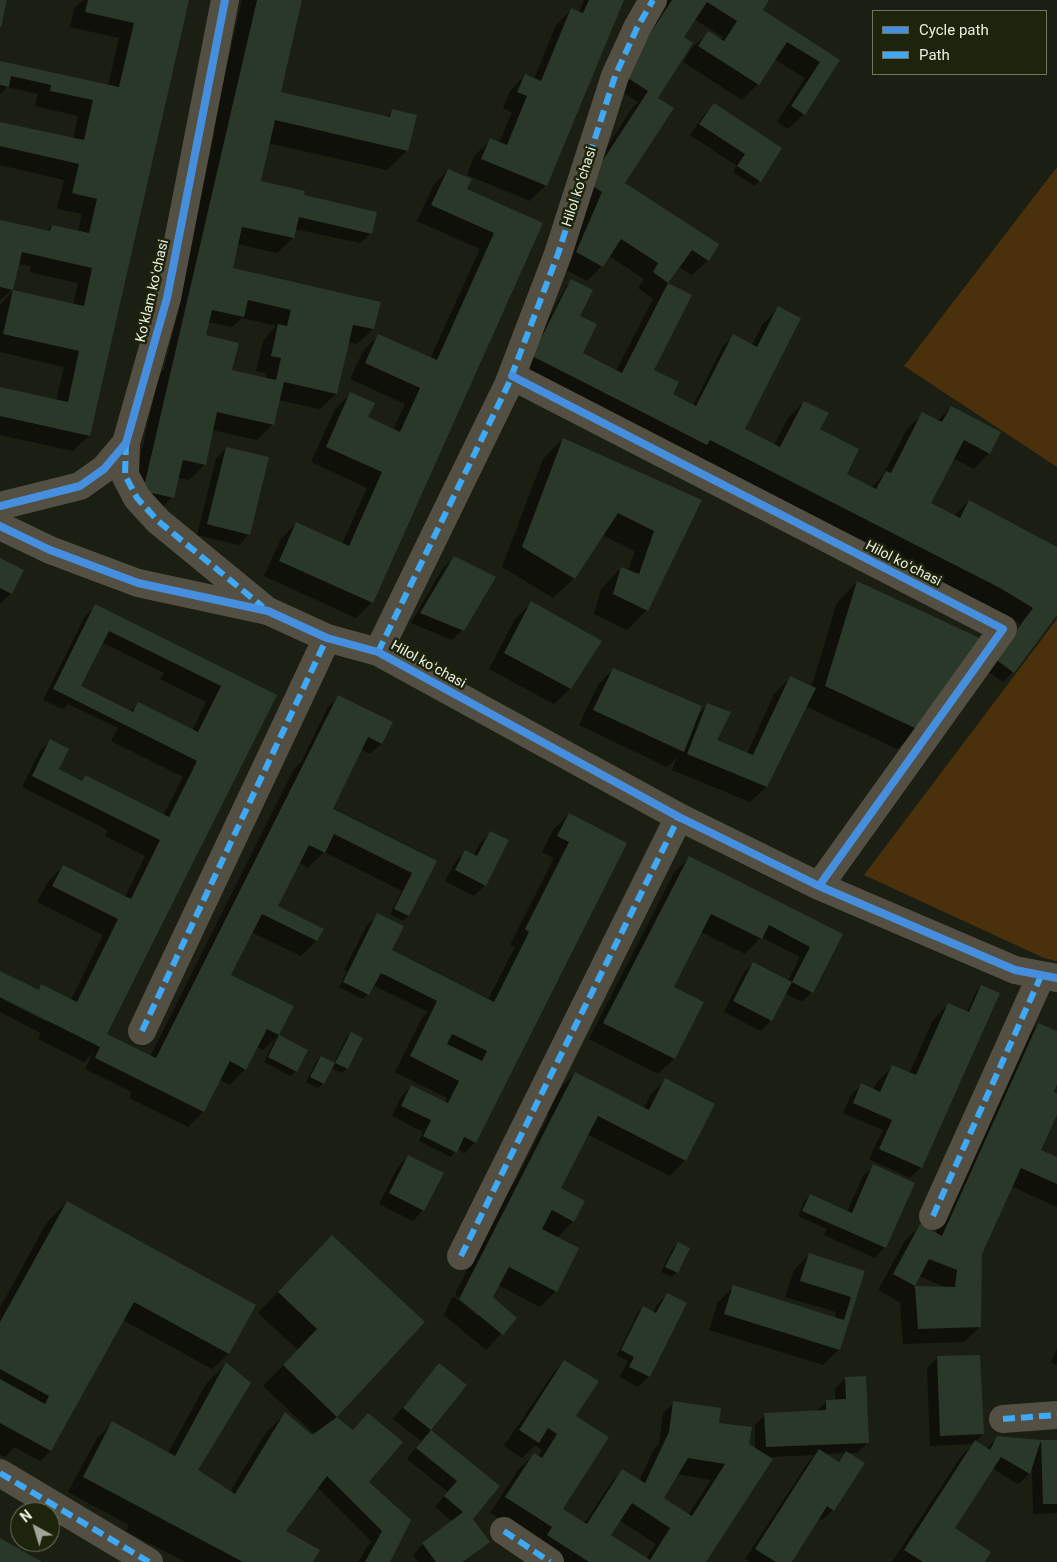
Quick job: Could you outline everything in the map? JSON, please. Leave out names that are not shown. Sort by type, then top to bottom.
[{"type":"street","name":"Koʻklam koʻchasi","points":[[0,506],[80,486],[104,470],[126,443],[167,298],[225,0]]},
{"type":"street","name":"Hilol koʻchasi","points":[[378,652],[512,376],[558,254],[615,76],[636,28],[653,0]]},
{"type":"street","name":"Hilol koʻchasi","points":[[512,376],[1002,629],[819,886]]},
{"type":"street","points":[[126,443],[125,475],[137,498],[158,521],[268,611]]},
{"type":"street","name":"Hilol koʻchasi","points":[[0,526],[50,550],[138,583],[268,611],[327,638],[378,652],[678,817],[819,886],[1015,970],[1049,977]]},
{"type":"street","points":[[142,1031],[327,638]]},
{"type":"street","points":[[461,1256],[678,817]]},
{"type":"street","points":[[933,1216],[1049,977]]},
{"type":"street","points":[[1003,1418],[1057,1415]]},
{"type":"street","points":[[0,1473],[149,1562]]},
{"type":"street","points":[[504,1531],[550,1562]]},
{"type":"shaded area","points":[[1057,167],[1057,467],[904,366]]},
{"type":"shaded area","points":[[1057,619],[1057,961],[1044,958],[864,875]]},
{"type":"building","points":[[0,0],[7,0],[1,27],[0,27]]},
{"type":"building","points":[[88,0],[189,0],[90,436],[0,416],[0,387],[68,402],[79,351],[3,334],[13,290],[0,287],[0,220],[50,231],[52,225],[89,233],[97,199],[72,193],[79,164],[0,146],[0,122],[84,140],[93,100],[50,91],[51,85],[11,76],[9,87],[0,85],[0,61],[119,87],[134,23],[85,12]],"holes":[[[22,252],[92,268],[84,306],[13,290]]]},
{"type":"building","points":[[257,0],[302,0],[281,92],[390,117],[392,109],[417,115],[408,151],[275,120],[261,181],[305,191],[304,195],[377,212],[372,234],[299,217],[294,238],[242,227],[233,268],[381,302],[374,329],[353,325],[337,394],[284,382],[274,425],[217,412],[206,465],[183,460],[174,498],[143,491]],"holes":[[[248,300],[291,310],[287,326],[278,324],[271,356],[281,358],[276,380],[232,370],[239,343],[206,335],[212,310],[244,317]]]},
{"type":"building","points":[[589,0],[624,0],[547,186],[481,159],[490,138],[507,145],[527,96],[517,92],[525,74],[541,81],[571,8],[583,13]]},
{"type":"building","points":[[672,0],[769,0],[763,10],[840,60],[805,115],[791,106],[820,62],[787,42],[759,85],[698,46],[708,31],[724,41],[737,21],[707,2],[684,37],[693,43],[658,98],[674,108],[625,183],[719,244],[709,261],[692,250],[668,283],[653,272],[658,263],[621,239],[603,267],[576,252],[602,192],[588,183],[648,91],[623,75]]},
{"type":"building","points":[[714,103],[782,148],[761,182],[737,166],[745,154],[699,124]]},
{"type":"building","points":[[448,169],[472,179],[467,189],[543,223],[373,603],[279,561],[296,522],[349,546],[382,472],[326,447],[350,392],[375,403],[368,417],[400,432],[420,388],[365,363],[378,334],[437,360],[494,233],[431,205]]},
{"type":"building","points":[[571,279],[593,290],[580,316],[597,324],[583,353],[622,373],[668,283],[692,295],[654,370],[679,382],[673,394],[696,406],[733,334],[757,347],[778,306],[801,318],[745,429],[780,447],[804,401],[829,413],[820,429],[859,449],[847,474],[876,489],[886,471],[891,473],[922,412],[942,422],[951,406],[1001,432],[990,454],[964,440],[931,503],[960,518],[969,500],[1057,547],[1057,615],[1014,673],[995,659],[1033,608],[1000,588],[710,440],[707,445],[532,356]]},
{"type":"building","points":[[563,438],[702,500],[648,611],[613,594],[621,567],[639,574],[654,531],[618,513],[575,579],[522,547]]},
{"type":"building","points":[[226,447],[269,457],[250,535],[207,524]]},
{"type":"building","points":[[454,556],[496,577],[464,631],[420,613]]},
{"type":"building","points":[[0,558],[24,570],[12,594],[0,588]]},
{"type":"building","points":[[857,581],[984,640],[919,730],[825,686]]},
{"type":"building","points":[[531,601],[602,641],[571,689],[504,653]]},
{"type":"building","points":[[95,604],[277,695],[107,1034],[156,1058],[338,695],[393,722],[382,744],[368,737],[333,809],[437,861],[409,916],[394,909],[412,873],[334,834],[325,853],[309,845],[278,906],[324,929],[317,941],[262,914],[231,975],[294,1006],[279,1035],[267,1029],[246,1070],[230,1061],[204,1112],[95,1058],[100,1047],[0,997],[0,971],[39,990],[41,984],[77,1002],[118,919],[52,886],[63,865],[131,899],[160,840],[32,776],[50,739],[69,749],[59,769],[82,781],[85,775],[169,817],[197,761],[53,689]],"holes":[[[109,631],[221,686],[198,732],[138,702],[133,712],[81,686]]]},
{"type":"building","points":[[613,668],[702,706],[684,752],[593,710]]},
{"type":"building","points":[[790,676],[816,688],[767,787],[687,754],[707,703],[731,712],[717,740],[753,755]]},
{"type":"building","points":[[569,813],[627,843],[476,1143],[464,1137],[457,1153],[423,1136],[431,1120],[401,1106],[411,1085],[448,1103],[459,1081],[410,1056],[437,1001],[381,973],[369,995],[343,982],[377,913],[404,926],[392,950],[494,1002],[529,932],[525,929],[569,842],[557,836]],"holes":[[[452,1034],[487,1051],[482,1061],[447,1044]]]},
{"type":"building","points":[[490,831],[509,840],[486,886],[455,870],[465,850],[477,856]]},
{"type":"building","points":[[689,856],[843,934],[813,993],[792,982],[810,947],[769,925],[762,939],[711,914],[674,987],[704,1002],[675,1059],[603,1023]]},
{"type":"building","points":[[753,962],[792,982],[772,1021],[733,1001]]},
{"type":"building","points":[[981,985],[1000,993],[922,1168],[879,1149],[892,1120],[853,1103],[861,1083],[880,1092],[892,1065],[916,1075],[948,1003],[969,1012]]},
{"type":"building","points":[[1038,1023],[1057,1031],[1057,1084],[1054,1092],[1057,1093],[1057,1115],[1041,1150],[1057,1157],[1057,1184],[1021,1168],[982,1254],[981,1327],[918,1329],[915,1286],[893,1274],[920,1224],[942,1236]],"holes":[[[929,1259],[957,1270],[955,1287],[915,1286]]]},
{"type":"building","points":[[351,1032],[363,1038],[348,1069],[335,1063]]},
{"type":"building","points":[[279,1035],[308,1050],[297,1072],[268,1057]]},
{"type":"building","points":[[321,1056],[335,1063],[324,1084],[310,1077]]},
{"type":"building","points":[[575,1072],[649,1110],[665,1078],[715,1104],[686,1161],[598,1116],[561,1188],[585,1201],[574,1222],[552,1210],[542,1229],[579,1248],[557,1292],[509,1267],[493,1297],[517,1318],[503,1335],[459,1299]]},
{"type":"building","points":[[408,1155],[444,1173],[424,1211],[389,1193]]},
{"type":"building","points":[[873,1164],[915,1183],[886,1248],[802,1211],[810,1194],[852,1213]]},
{"type":"building","points":[[67,1201],[256,1305],[229,1354],[134,1302],[51,1451],[0,1423],[0,1379],[45,1404],[49,1396],[0,1369],[0,1322]]},
{"type":"building","points":[[332,1235],[425,1322],[337,1417],[283,1365],[317,1329],[278,1292]]},
{"type":"building","points":[[678,1242],[690,1248],[678,1273],[665,1267]]},
{"type":"building","points":[[809,1253],[865,1271],[840,1350],[724,1314],[733,1285],[844,1320],[851,1297],[800,1281]]},
{"type":"building","points":[[667,1293],[687,1303],[650,1377],[629,1367],[634,1357],[621,1350],[643,1306],[656,1313]]},
{"type":"building","points":[[980,1355],[984,1434],[940,1436],[937,1356]]},
{"type":"building","points":[[564,1360],[599,1381],[576,1416],[609,1437],[563,1509],[587,1524],[622,1469],[645,1483],[669,1432],[673,1401],[721,1408],[719,1423],[752,1427],[749,1444],[773,1459],[706,1562],[589,1562],[547,1535],[552,1527],[505,1497],[534,1453],[542,1458],[557,1434],[548,1428],[539,1443],[519,1430]],"holes":[[[688,1458],[725,1464],[692,1516],[664,1498]],[[632,1503],[670,1528],[650,1560],[611,1535]]]},
{"type":"building","points":[[226,1362],[251,1383],[198,1470],[235,1494],[285,1412],[312,1435],[337,1417],[353,1430],[368,1413],[403,1442],[369,1482],[411,1520],[390,1562],[365,1562],[382,1531],[327,1476],[286,1531],[320,1550],[313,1562],[243,1562],[83,1477],[112,1421],[175,1456]]},
{"type":"building","points":[[439,1363],[467,1385],[431,1430],[403,1408]]},
{"type":"building","points":[[866,1376],[869,1443],[766,1447],[764,1413],[826,1410],[826,1400],[846,1399],[845,1377]]},
{"type":"building","points":[[431,1430],[500,1486],[473,1519],[490,1542],[463,1562],[436,1562],[422,1543],[463,1512],[444,1496],[457,1481],[416,1448]]},
{"type":"building","points":[[997,1436],[1041,1440],[1030,1474],[1001,1457],[955,1528],[991,1552],[985,1562],[923,1562],[904,1550],[975,1440],[990,1450]]},
{"type":"building","points":[[1041,1440],[1057,1440],[1057,1504],[1043,1504]]},
{"type":"building","points":[[819,1449],[839,1462],[846,1451],[865,1463],[834,1511],[827,1506],[792,1562],[776,1562],[755,1549]]},
{"type":"building","points":[[0,1538],[10,1544],[10,1552],[24,1552],[42,1562],[0,1562]]},
{"type":"marked path","points":[[378,652],[508,385],[558,254],[615,76],[637,28],[653,0]]},
{"type":"marked path","points":[[126,443],[125,475],[137,498],[158,521],[263,607]]},
{"type":"marked path","points":[[142,1031],[327,638]]},
{"type":"marked path","points":[[461,1256],[679,817]]},
{"type":"marked path","points":[[933,1216],[1041,976]]},
{"type":"marked path","points":[[1003,1419],[1057,1415]]},
{"type":"marked path","points":[[0,1473],[149,1562]]},
{"type":"marked path","points":[[504,1531],[550,1562]]},
{"type":"cycle path","points":[[0,506],[80,486],[104,469],[126,443],[167,298],[225,0]]},
{"type":"cycle path","points":[[512,376],[1003,629],[819,886]]},
{"type":"cycle path","points":[[0,526],[50,550],[138,583],[268,611],[327,638],[378,652],[679,817],[819,886],[1015,970],[1057,978]]}]
